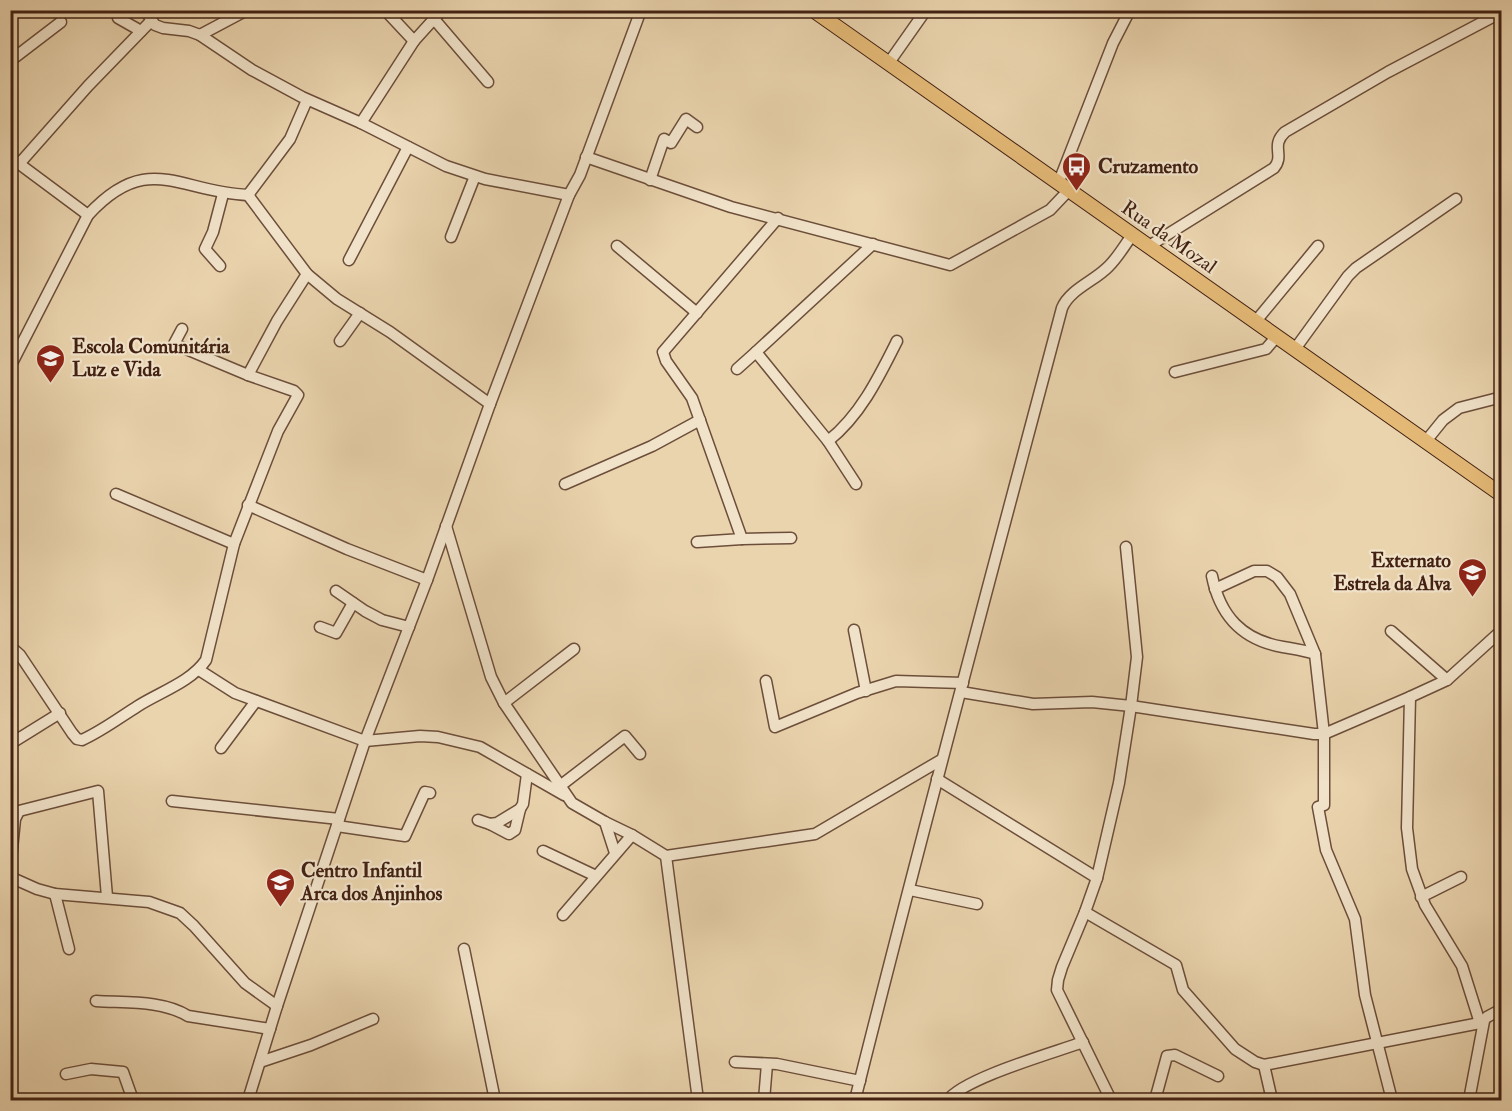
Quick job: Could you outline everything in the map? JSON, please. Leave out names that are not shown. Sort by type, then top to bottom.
[{"type":"main road","name":"Rua da Mozal","points":[[813,10],[1502,495]]},
{"type":"street","points":[[200,35],[247,10]]},
{"type":"street","points":[[385,10],[414,41]]},
{"type":"street","points":[[361,123],[414,41],[442,10]]},
{"type":"street","points":[[248,1101],[276,1006],[365,741],[427,580],[490,404],[641,10]]},
{"type":"street","points":[[888,64],[926,10]]},
{"type":"street","points":[[586,157],[731,207],[950,266],[1050,210],[1060,202],[1113,43],[1130,10]]},
{"type":"street","points":[[1149,246],[1176,227],[1274,168],[1279,160],[1277,144],[1285,132],[1388,72],[1502,12]]},
{"type":"street","points":[[88,215],[15,161],[141,31],[148,16],[163,28],[189,31],[200,35],[252,70],[307,100],[361,123],[446,166],[475,176],[530,189],[569,195]]},
{"type":"street","points":[[118,18],[141,31]]},
{"type":"street","points":[[434,19],[488,82]]},
{"type":"street","points":[[10,61],[61,22]]},
{"type":"street","points":[[248,195],[290,139],[307,100]]},
{"type":"street","points":[[650,180],[664,140],[671,143],[686,119],[697,128]]},
{"type":"street","points":[[349,260],[408,147]]},
{"type":"street","points":[[451,237],[475,176]]},
{"type":"street","points":[[11,363],[88,215],[103,199],[120,187],[144,179],[166,179],[223,194],[248,195]]},
{"type":"street","points":[[220,266],[205,249],[213,231],[223,194]]},
{"type":"street","points":[[248,195],[307,274],[336,298],[490,404]]},
{"type":"street","points":[[1295,349],[1356,268],[1456,199]]},
{"type":"street","points":[[742,539],[692,398],[666,361],[663,352],[778,218]]},
{"type":"street","points":[[855,1101],[910,890],[936,779],[1062,308],[1066,299],[1097,278],[1110,266],[1132,235]]},
{"type":"street","points":[[737,369],[873,244]]},
{"type":"street","points":[[617,246],[697,313]]},
{"type":"street","points":[[1256,321],[1318,246]]},
{"type":"street","points":[[248,375],[276,321],[307,274]]},
{"type":"street","points":[[340,341],[360,313]]},
{"type":"street","points":[[10,646],[20,655],[72,733],[77,739],[82,740],[113,724],[199,670],[206,660],[234,544],[278,431],[298,395],[294,391],[248,375],[174,344],[182,329]]},
{"type":"street","points":[[1175,372],[1266,349],[1276,336]]},
{"type":"street","points":[[828,441],[836,435],[875,387],[897,341]]},
{"type":"street","points":[[756,352],[828,441],[856,484]]},
{"type":"street","points":[[1426,441],[1443,420],[1459,408],[1502,397]]},
{"type":"street","points":[[565,484],[652,446],[700,420]]},
{"type":"street","points":[[116,494],[234,544]]},
{"type":"street","points":[[248,506],[354,552],[427,580]]},
{"type":"street","points":[[446,526],[491,677],[504,703],[572,803],[579,809],[666,855],[815,834],[941,760]]},
{"type":"street","points":[[697,542],[791,538]]},
{"type":"street","points":[[1111,1101],[1058,990],[1062,967],[1097,878],[1119,783],[1131,706],[1137,657],[1126,547]]},
{"type":"street","points":[[1215,589],[1254,571],[1267,571],[1277,577],[1290,594],[1315,654],[1324,734],[1324,805],[1318,807],[1326,850],[1355,919],[1365,995],[1392,1101]]},
{"type":"street","points":[[1212,576],[1224,612],[1241,631],[1263,642],[1315,654]]},
{"type":"street","points":[[336,591],[382,620],[409,627]]},
{"type":"street","points":[[320,627],[336,633],[353,603]]},
{"type":"street","points":[[854,630],[866,691]]},
{"type":"street","points":[[766,681],[775,727],[866,691],[900,681],[962,687],[1033,704],[1092,702],[1131,706],[1324,734],[1447,680],[1502,630]]},
{"type":"street","points":[[1390,631],[1447,680]]},
{"type":"street","points":[[504,703],[574,649]]},
{"type":"street","points":[[199,670],[235,693],[256,702],[365,741],[420,736],[438,737],[480,747],[567,796]]},
{"type":"street","points":[[1410,698],[1407,828],[1412,869],[1421,897],[1462,966],[1482,1022],[1469,1101]]},
{"type":"street","points":[[221,748],[256,702]]},
{"type":"street","points":[[10,744],[60,713]]},
{"type":"street","points":[[560,786],[625,736],[640,754]]},
{"type":"street","points":[[478,820],[490,824],[497,823],[520,809],[523,804],[527,774]]},
{"type":"street","points":[[936,779],[1097,878]]},
{"type":"street","points":[[10,868],[15,819],[19,811],[98,791],[107,897]]},
{"type":"street","points":[[172,801],[338,823],[405,836],[425,792],[430,793]]},
{"type":"street","points":[[605,822],[615,853]]},
{"type":"street","points":[[564,915],[632,835]]},
{"type":"street","points":[[543,851],[596,876]]},
{"type":"street","points":[[666,855],[698,1101]]},
{"type":"street","points":[[10,877],[55,894],[149,902],[180,914],[245,983],[276,1006]]},
{"type":"street","points":[[1421,897],[1461,877]]},
{"type":"street","points":[[910,890],[977,904]]},
{"type":"street","points":[[55,894],[69,949]]},
{"type":"street","points":[[1085,912],[1176,965],[1183,990],[1235,1049],[1264,1065],[1482,1022],[1486,1017],[1502,1009]]},
{"type":"street","points":[[464,949],[495,1101]]},
{"type":"street","points":[[96,1001],[162,1006],[188,1016],[270,1029]]},
{"type":"street","points":[[260,1062],[320,1042],[374,1019]]},
{"type":"street","points":[[948,1101],[957,1091],[981,1078],[1083,1042]]},
{"type":"street","points":[[1155,1101],[1167,1056],[1175,1055],[1218,1076]]},
{"type":"street","points":[[735,1062],[767,1064],[860,1082]]},
{"type":"street","points":[[764,1101],[767,1064]]},
{"type":"street","points":[[1264,1065],[1272,1101]]},
{"type":"street","points":[[66,1074],[91,1069],[123,1072],[133,1101]]},
{"type":"place","name":"Cruzamento","points":[[1077,192]]},
{"type":"place","name":"Escola Comunitária Luz e Vida","points":[[51,384]]},
{"type":"place","name":"Externato Estrela da Alva","points":[[1472,598]]},
{"type":"place","name":"Centro Infantil Arca dos Anjinhos","points":[[280,908]]}]
